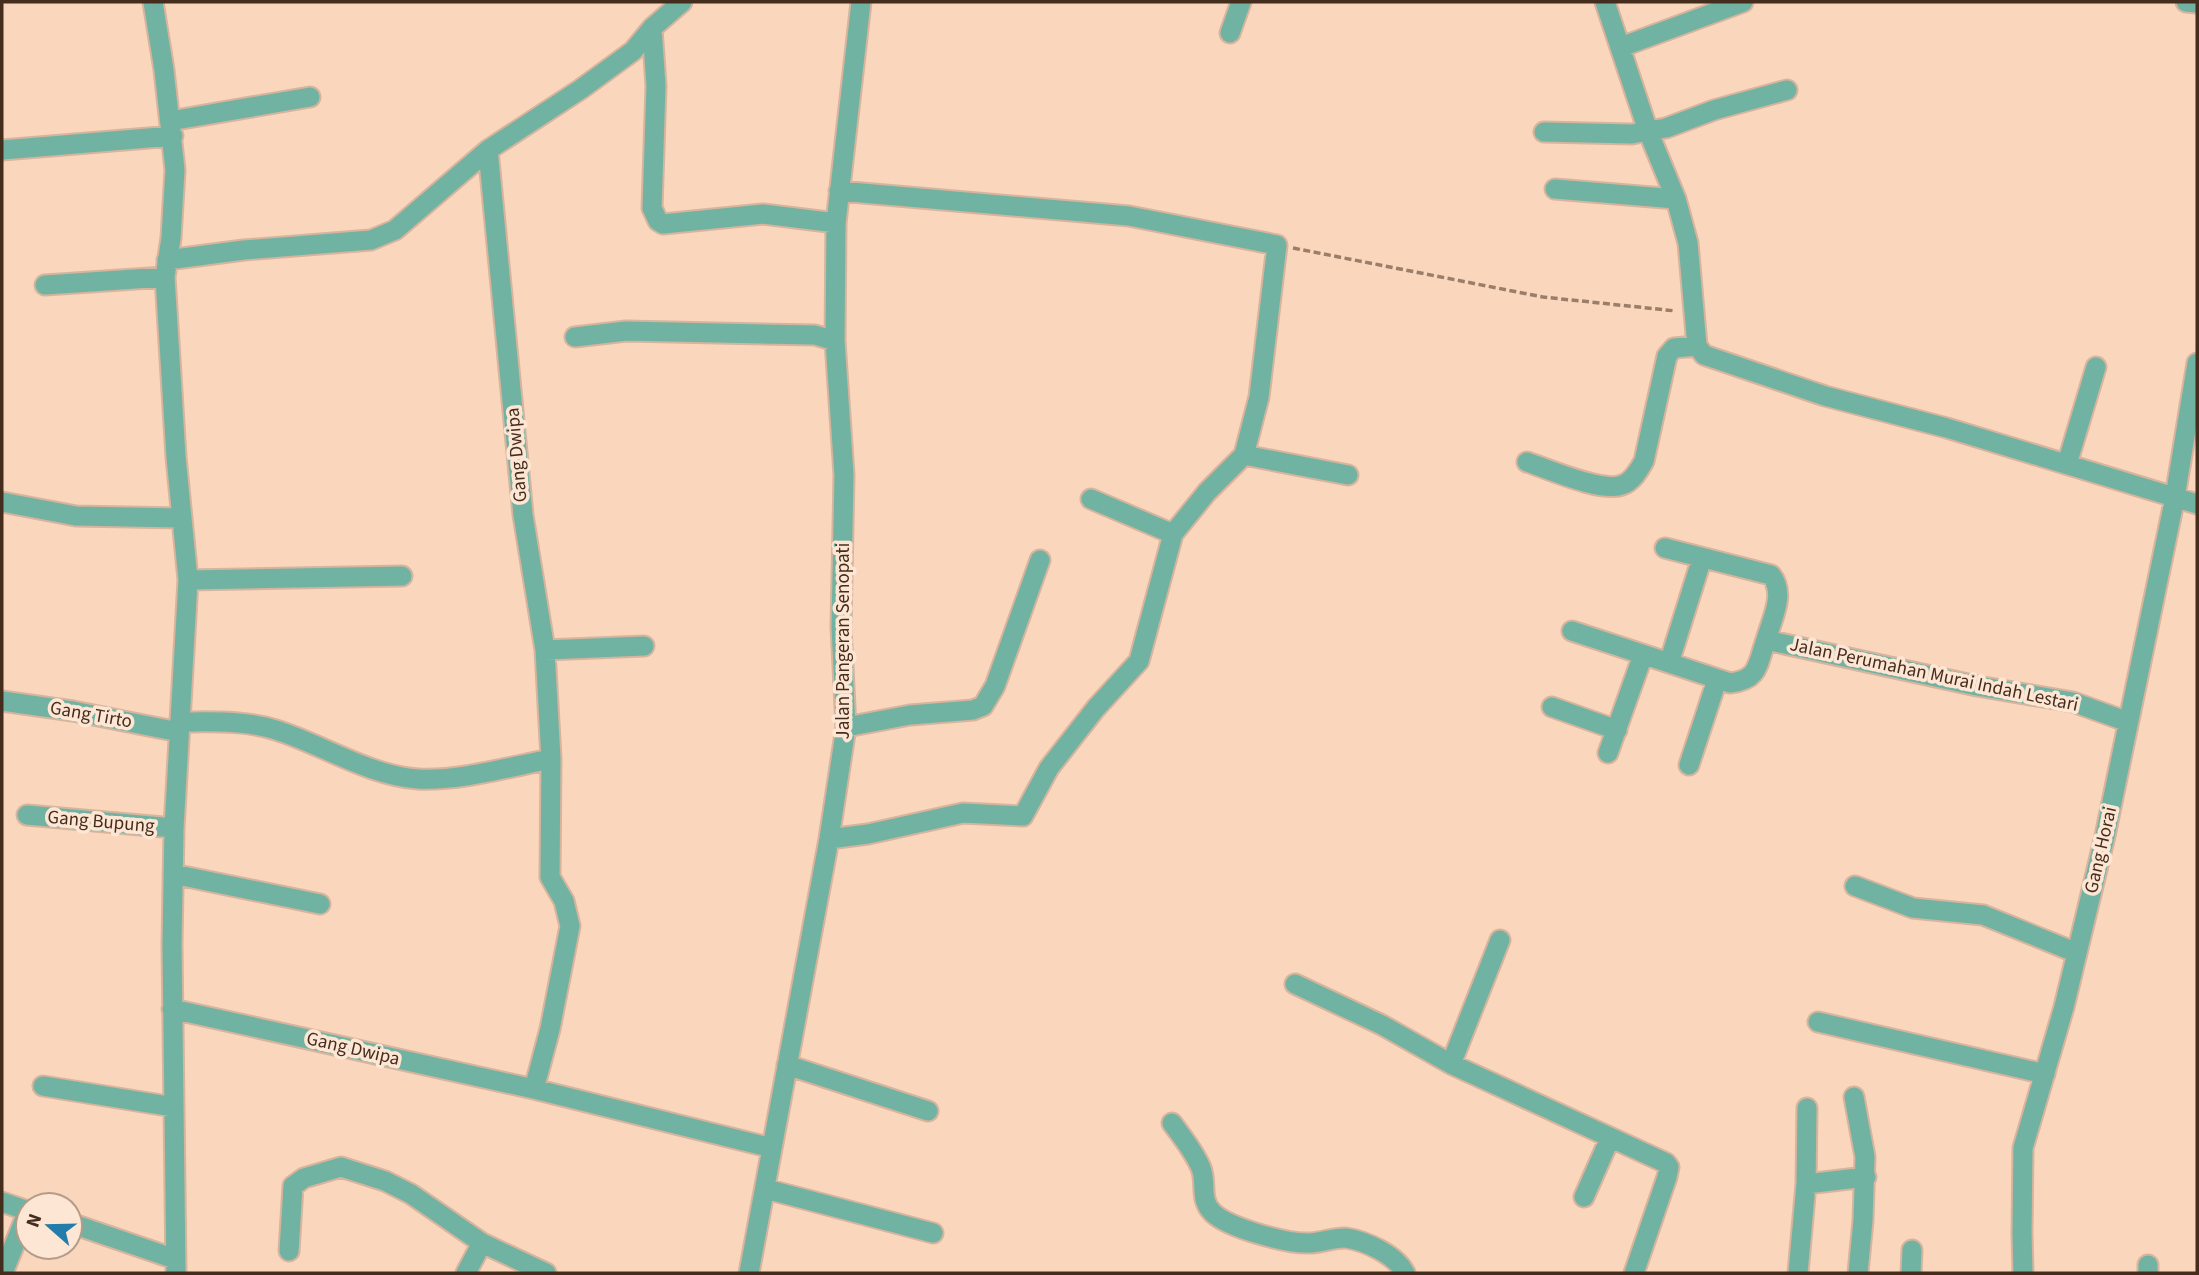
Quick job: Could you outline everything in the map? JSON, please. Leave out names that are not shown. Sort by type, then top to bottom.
[{"type":"street","points":[[84,1229],[175,1266],[173,874],[188,580],[181,518],[166,268],[171,238],[175,170],[153,2]]},
{"type":"street","points":[[45,285],[166,268],[243,250],[371,240],[395,230],[488,150],[633,51],[652,28],[682,2]]},
{"type":"street","name":"Jalan Pangeran Senopati","points":[[749,1273],[829,839],[846,727],[841,627],[844,475],[835,341],[836,223],[861,2]]},
{"type":"street","points":[[1230,33],[1241,2]]},
{"type":"street","points":[[1605,2],[1648,131],[1676,199],[1688,243],[1697,346],[1704,355],[1789,385],[2197,504]]},
{"type":"street","points":[[1621,47],[1743,2]]},
{"type":"street","points":[[2186,2],[2197,4]]},
{"type":"street","points":[[652,28],[656,86],[652,208],[658,221],[663,224],[764,214],[836,223]]},
{"type":"street","points":[[1544,132],[1632,134],[1666,128],[1714,110],[1787,90]]},
{"type":"street","points":[[2,150],[171,128],[310,97]]},
{"type":"street","name":"Gang Dwipa","points":[[488,150],[523,515],[545,650],[551,760],[550,877],[564,901],[570,926],[551,1029],[534,1089]]},
{"type":"street","points":[[1555,189],[1676,199]]},
{"type":"street","points":[[829,839],[963,814],[1023,816],[1049,768],[1096,708],[1139,662],[1173,534],[1207,492],[1244,456],[1259,397],[1277,245],[1129,216],[839,191]]},
{"type":"street","points":[[575,337],[626,331],[815,335],[835,341]]},
{"type":"street","points":[[1527,462],[1599,486],[1622,485],[1636,475],[1644,461],[1667,356],[1674,348],[1697,346]]},
{"type":"street","name":"Gang Horai","points":[[2024,1273],[2024,1148],[2077,953],[2105,836],[2175,496],[2197,363]]},
{"type":"street","points":[[2067,464],[2096,367]]},
{"type":"street","points":[[1244,456],[1348,475]]},
{"type":"street","points":[[1091,499],[1173,534]]},
{"type":"street","points":[[2,502],[76,516],[181,518]]},
{"type":"street","points":[[1665,548],[1771,575],[1777,583],[1779,595],[1766,640]]},
{"type":"street","points":[[1669,663],[1702,558]]},
{"type":"street","points":[[846,727],[910,715],[973,710],[983,706],[995,686],[1040,560]]},
{"type":"street","points":[[188,580],[402,576]]},
{"type":"street","name":"Jalan Perumahan Murai Indah Lestari","points":[[1572,631],[1730,683],[1743,682],[1752,676],[1766,640],[1976,686],[2073,702],[2128,722]]},
{"type":"street","points":[[545,650],[643,646]]},
{"type":"street","points":[[1608,753],[1643,655]]},
{"type":"street","points":[[1689,765],[1717,680]]},
{"type":"street","name":"Gang Tirto","points":[[2,701],[180,727]]},
{"type":"street","points":[[1552,707],[1617,730]]},
{"type":"street","points":[[180,727],[250,723],[276,730],[385,772],[416,779],[446,778],[551,760]]},
{"type":"street","name":"Gang Bupung","points":[[27,816],[174,828]]},
{"type":"street","points":[[173,874],[320,904]]},
{"type":"street","points":[[1855,886],[1913,908],[1983,915],[2077,953]]},
{"type":"street","points":[[1451,1065],[1500,940]]},
{"type":"street","points":[[1295,984],[1382,1025],[1451,1065],[1664,1161],[1668,1167],[1667,1177],[1634,1273]]},
{"type":"street","name":"Gang Dwipa","points":[[172,1009],[534,1089],[772,1148]]},
{"type":"street","points":[[1818,1021],[2045,1074]]},
{"type":"street","points":[[787,1065],[928,1111]]},
{"type":"street","points":[[43,1086],[174,1107]]},
{"type":"street","points":[[1854,1097],[1861,1125],[1866,1177],[1858,1273]]},
{"type":"street","points":[[1798,1273],[1806,1184],[1807,1108]]},
{"type":"street","points":[[1172,1123],[1192,1150],[1202,1171],[1203,1196],[1213,1213],[1247,1231],[1282,1240],[1308,1243],[1346,1238],[1380,1250],[1405,1273]]},
{"type":"street","points":[[1584,1197],[1610,1138]]},
{"type":"street","points":[[289,1251],[293,1186],[304,1178],[341,1167],[384,1181],[411,1195],[482,1243],[542,1272]]},
{"type":"street","points":[[1806,1184],[1866,1177]]},
{"type":"street","points":[[766,1189],[933,1233]]},
{"type":"street","points":[[466,1273],[482,1243]]},
{"type":"street","points":[[3,1273],[14,1246]]},
{"type":"street","points":[[1911,1273],[1912,1250]]},
{"type":"path","points":[[1277,245],[1543,297],[1694,313]]}]
